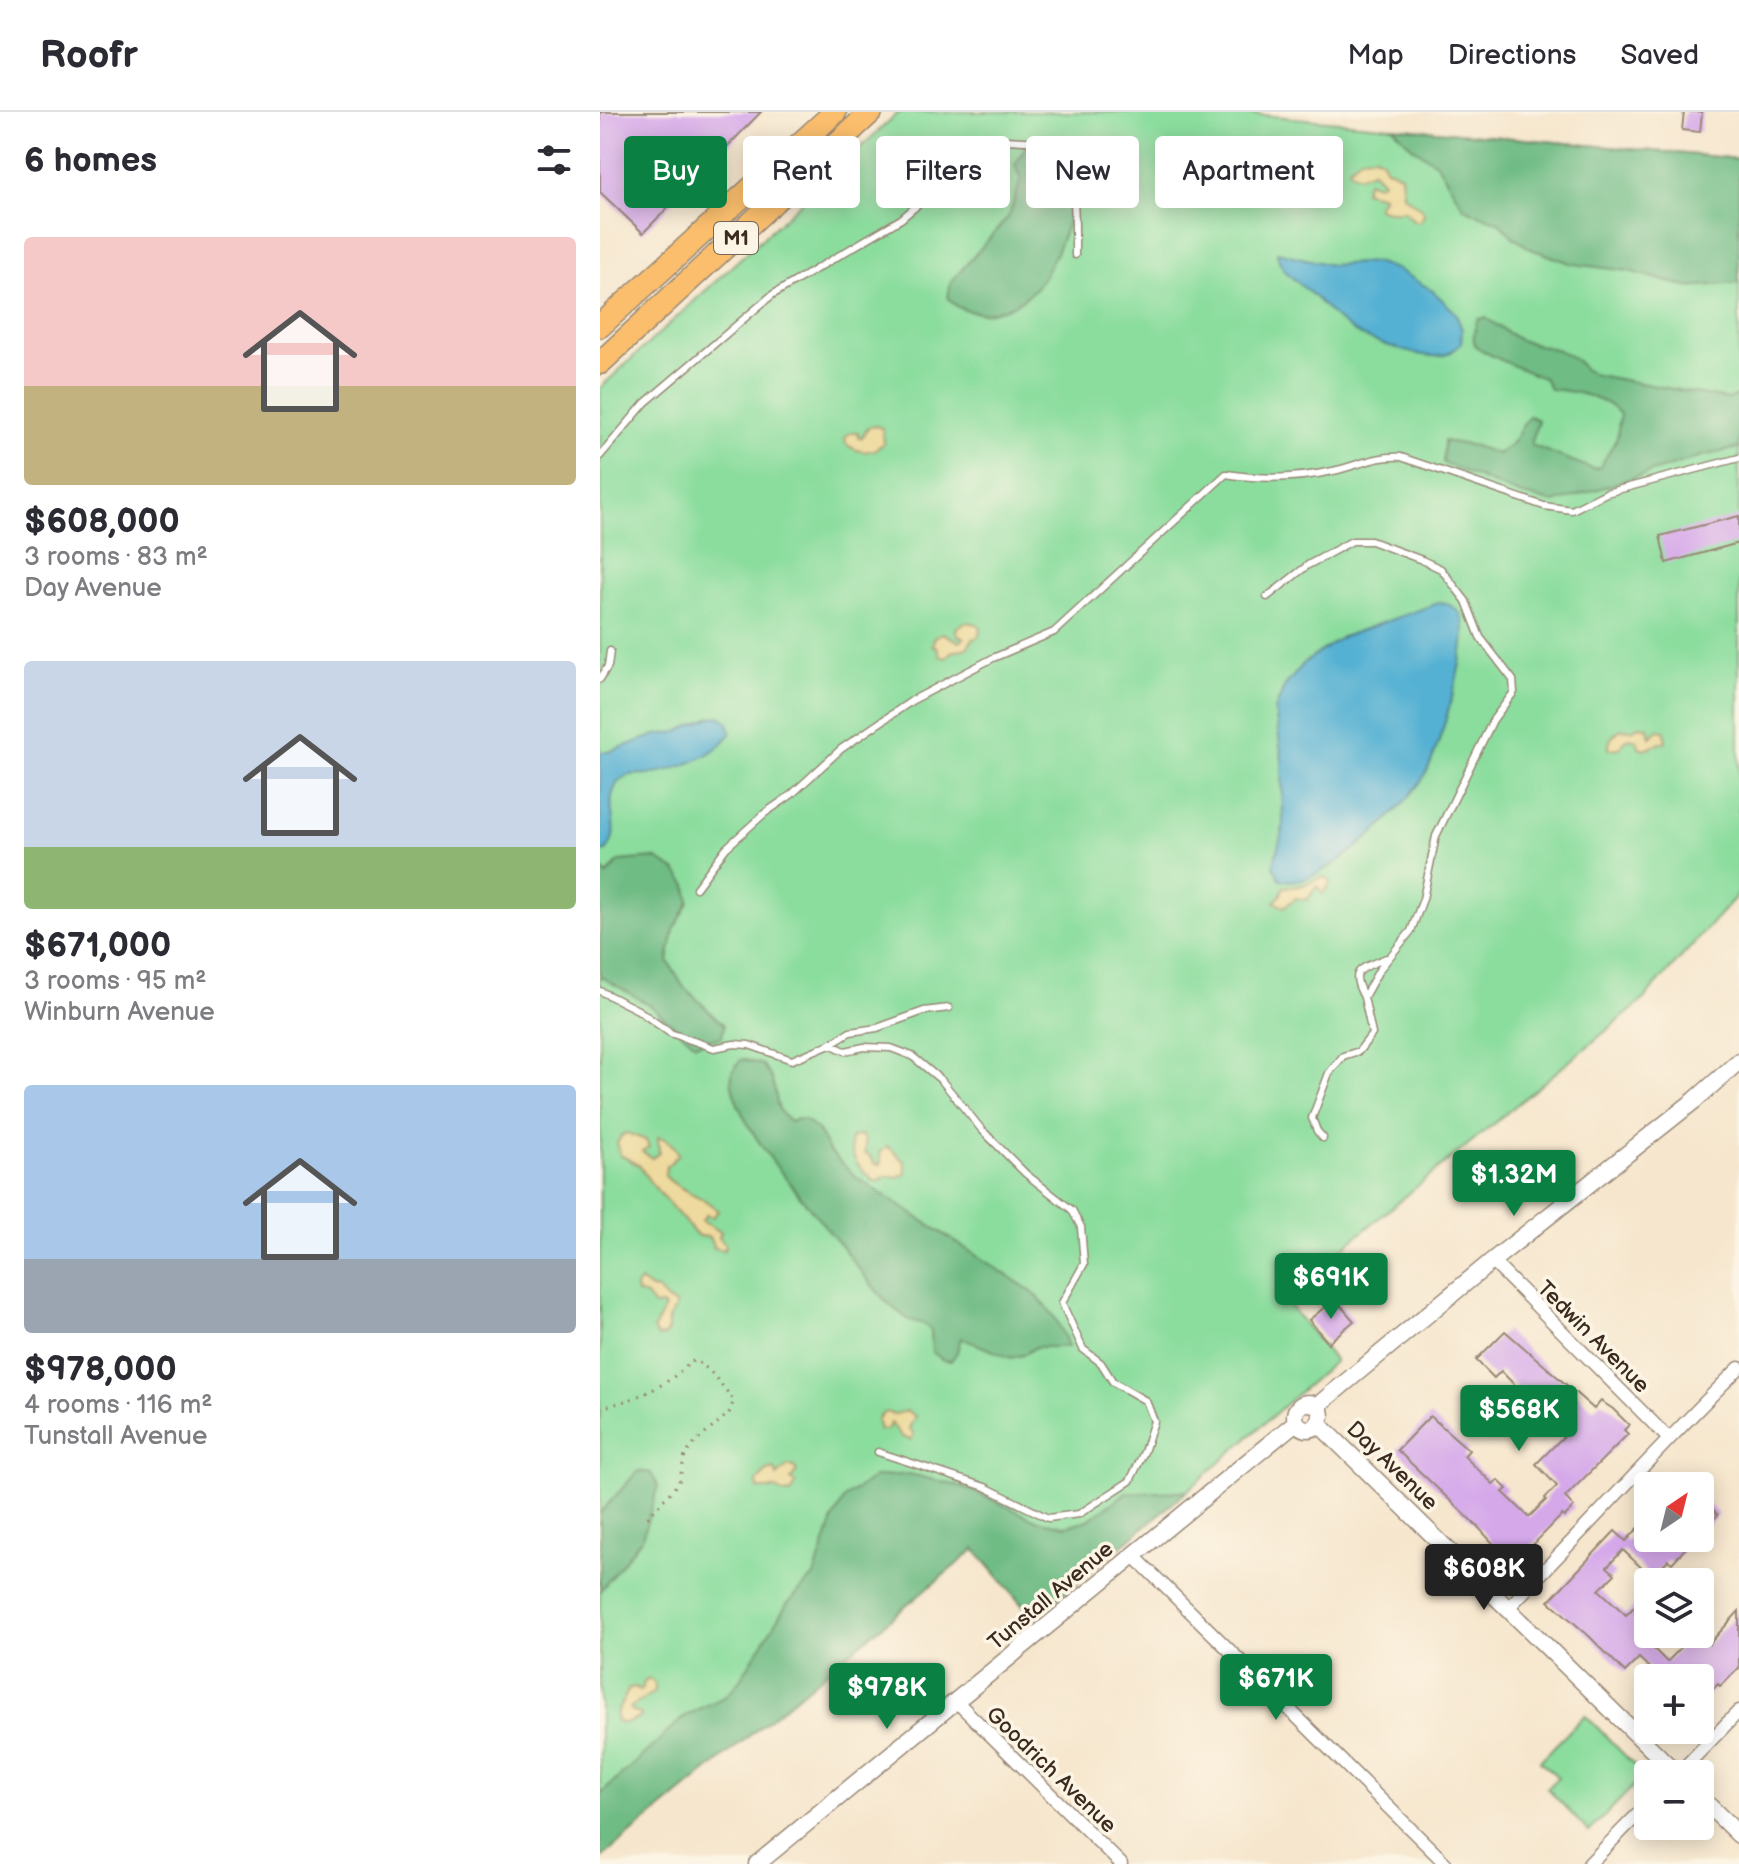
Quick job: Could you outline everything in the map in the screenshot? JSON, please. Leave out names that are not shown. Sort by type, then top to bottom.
[{"type":"highway","name":"M1","points":[[600,326],[835,112]]},
{"type":"highway","name":"M1","points":[[600,363],[871,112]]},
{"type":"street","points":[[1318,1414],[1492,1261],[1695,1100],[1739,1061]]},
{"type":"street","name":"Tedwin Avenue","points":[[1492,1261],[1668,1438]]},
{"type":"street","points":[[1508,1608],[1620,1493],[1668,1438],[1739,1368]]},
{"type":"street","name":"Tunstall Avenue","points":[[757,1864],[1296,1422],[1307,1429],[1318,1414]]},
{"type":"street","name":"Day Avenue","points":[[1318,1414],[1508,1608],[1664,1760]]},
{"type":"street","points":[[1133,1555],[1446,1864]]},
{"type":"street","name":"Goodrich Avenue","points":[[956,1701],[1121,1864]]},
{"type":"street","points":[[1692,1760],[1739,1711]]},
{"type":"street","points":[[1714,1811],[1739,1835]]},
{"type":"street","points":[[1589,1864],[1634,1818]]},
{"type":"lane","points":[[600,456],[645,403],[772,295],[901,219],[920,203],[944,166],[963,148],[984,140],[1047,142],[1060,147],[1068,163],[1073,188],[1075,255]]},
{"type":"lane","points":[[696,888],[726,848],[841,749],[913,700],[993,658],[1054,632],[1226,474],[1280,480],[1336,471],[1385,455],[1401,457],[1544,506],[1572,510],[1606,493],[1739,458]]},
{"type":"lane","points":[[1267,597],[1308,565],[1352,541],[1371,541],[1441,569],[1466,601],[1480,637],[1513,680],[1514,692],[1493,720],[1436,836],[1423,899],[1411,931],[1389,957],[1364,997]]},
{"type":"lane","points":[[600,679],[608,666],[610,651]]},
{"type":"lane","points":[[1323,1138],[1312,1118],[1329,1073],[1343,1056],[1359,1051],[1372,1034],[1356,975],[1360,969],[1389,957]]},
{"type":"lane","points":[[600,991],[638,1010],[670,1033],[714,1048],[749,1045],[792,1060],[850,1032],[877,1028],[924,1011],[949,1008]]},
{"type":"lane","points":[[830,1044],[845,1051],[864,1047],[891,1048],[912,1056],[942,1081],[982,1130],[1026,1174],[1072,1210],[1081,1227],[1084,1264],[1062,1303],[1067,1317],[1083,1349],[1101,1363],[1113,1382],[1146,1401],[1154,1421],[1130,1481],[1079,1514],[1048,1518],[953,1475],[878,1452]]},
{"type":"path","points":[[600,1408],[619,1404],[651,1390],[695,1360],[709,1370],[734,1400],[729,1413],[685,1455],[679,1482],[644,1522]]},
{"type":"green space","points":[[899,112],[1230,112],[1739,159],[1739,893],[1640,1003],[1283,1297],[1335,1361],[1187,1491],[1034,1619],[975,1549],[600,1859],[600,388],[795,208],[860,208],[860,148]]},
{"type":"green space","points":[[1393,127],[1739,159],[1739,283],[1687,287],[1629,271],[1573,264],[1531,249],[1500,223],[1464,208],[1437,164],[1412,147]]},
{"type":"green space","points":[[1026,146],[1026,208],[1071,208],[1066,227],[1046,272],[1026,296],[1004,309],[979,313],[968,311],[948,298],[951,282],[1009,216],[1021,179],[1015,165]]},
{"type":"green space","points":[[1486,318],[1519,340],[1558,350],[1596,375],[1727,399],[1739,395],[1739,448],[1702,456],[1554,503],[1519,494],[1443,463],[1444,441],[1475,446],[1497,454],[1513,441],[1529,416],[1538,420],[1531,445],[1593,469],[1600,467],[1617,438],[1620,414],[1613,408],[1588,396],[1550,389],[1544,378],[1478,348],[1474,335],[1478,319]]},
{"type":"green space","points":[[655,858],[675,870],[687,885],[689,902],[674,930],[668,961],[683,986],[724,1025],[722,1037],[695,1044],[651,1006],[600,976],[600,868],[607,875],[619,861]]},
{"type":"green space","points":[[743,1059],[763,1065],[785,1117],[790,1122],[805,1120],[818,1131],[829,1151],[856,1177],[1031,1291],[1054,1316],[1068,1347],[1036,1347],[1011,1358],[961,1338],[951,1361],[943,1360],[932,1352],[931,1331],[925,1324],[908,1319],[879,1293],[761,1145],[738,1104],[732,1085],[733,1070]]},
{"type":"green space","points":[[638,1471],[651,1473],[658,1486],[642,1538],[600,1591],[600,1513]]},
{"type":"green space","points":[[910,1474],[966,1488],[1036,1520],[1066,1526],[1088,1520],[1126,1493],[1187,1491],[1034,1619],[975,1549],[600,1859],[600,1795],[685,1716],[726,1696],[739,1681],[787,1604],[814,1576],[833,1520],[845,1498],[874,1477]]},
{"type":"green space","points":[[1585,1715],[1634,1765],[1634,1785],[1589,1832],[1547,1788],[1558,1777],[1540,1761]]},
{"type":"sand","points":[[1375,156],[1386,168],[1401,175],[1403,195],[1423,210],[1420,221],[1414,221],[1404,210],[1380,209],[1377,207],[1383,196],[1364,191],[1367,181],[1377,185],[1383,181],[1373,171],[1359,176],[1349,168],[1361,157]]},
{"type":"sand","points":[[869,427],[882,428],[884,442],[876,449],[861,451],[846,444],[845,437],[851,432],[858,432],[861,438]]},
{"type":"sand","points":[[965,622],[977,624],[979,636],[967,648],[951,652],[946,658],[940,656],[937,647],[932,645],[935,637],[942,633],[960,642],[964,638],[957,635],[956,628]]},
{"type":"sand","points":[[1638,726],[1648,727],[1650,737],[1658,730],[1665,731],[1666,741],[1644,749],[1639,747],[1637,740],[1630,738],[1620,748],[1609,749],[1610,740],[1618,731],[1632,730]]},
{"type":"sand","points":[[1323,877],[1330,883],[1323,894],[1317,886],[1307,900],[1296,898],[1284,907],[1275,902],[1283,887],[1300,886]]},
{"type":"sand","points":[[627,1133],[646,1140],[649,1147],[642,1151],[652,1158],[659,1153],[658,1137],[675,1148],[679,1154],[666,1167],[665,1176],[718,1211],[713,1217],[706,1215],[702,1221],[721,1232],[719,1238],[725,1244],[724,1250],[714,1248],[709,1237],[697,1236],[639,1165],[620,1155],[617,1143]]},
{"type":"sand","points":[[861,1135],[865,1141],[865,1154],[875,1164],[881,1164],[880,1152],[888,1146],[905,1162],[906,1174],[886,1176],[877,1182],[866,1174],[857,1163],[850,1145],[851,1138]]},
{"type":"sand","points":[[640,1281],[675,1304],[665,1336],[658,1337],[653,1330],[665,1308],[662,1305],[654,1306],[646,1296],[637,1293],[636,1287]]},
{"type":"sand","points":[[907,1411],[915,1416],[909,1428],[914,1434],[911,1440],[902,1437],[891,1423],[887,1430],[880,1430],[877,1419],[885,1412],[895,1414]]},
{"type":"sand","points":[[788,1466],[797,1471],[791,1480],[796,1483],[792,1493],[758,1489],[757,1481],[767,1471],[775,1469],[777,1476]]},
{"type":"sand","points":[[650,1679],[655,1684],[655,1691],[630,1708],[641,1717],[627,1723],[617,1722],[616,1714],[629,1688],[636,1687],[640,1691],[645,1681]]},
{"type":"water","points":[[1277,252],[1331,265],[1375,262],[1398,270],[1432,290],[1456,313],[1462,330],[1461,343],[1446,354],[1431,356],[1369,339],[1340,322],[1288,274]]},
{"type":"water","points":[[1441,602],[1461,615],[1463,646],[1446,720],[1425,775],[1381,826],[1338,861],[1317,874],[1297,880],[1280,879],[1273,866],[1283,828],[1282,759],[1275,710],[1284,687],[1304,663],[1342,637]]},
{"type":"water","points":[[720,716],[727,721],[731,732],[725,741],[706,755],[670,770],[630,775],[619,781],[612,799],[611,843],[606,851],[600,852],[600,752],[677,732]]},
{"type":"building","points":[[600,112],[761,112],[727,147],[727,136],[624,136],[624,208],[667,208],[643,233],[600,192]]},
{"type":"building","points":[[1684,112],[1702,112],[1700,132],[1682,130]]},
{"type":"building","points":[[1739,516],[1739,543],[1666,563],[1660,536]]},
{"type":"building","points":[[1335,1299],[1354,1321],[1328,1343],[1309,1320]]},
{"type":"building","points":[[1505,1331],[1594,1409],[1601,1401],[1629,1425],[1624,1430],[1628,1434],[1565,1497],[1574,1507],[1564,1517],[1562,1515],[1513,1565],[1397,1450],[1430,1416],[1469,1450],[1464,1456],[1493,1484],[1498,1480],[1507,1489],[1503,1492],[1529,1517],[1546,1500],[1557,1486],[1536,1464],[1564,1436],[1501,1371],[1494,1378],[1476,1360]]},
{"type":"building","points":[[1615,1531],[1626,1541],[1634,1533],[1634,1552],[1682,1552],[1672,1563],[1668,1560],[1660,1568],[1642,1568],[1623,1550],[1607,1567],[1615,1574],[1599,1590],[1626,1615],[1634,1607],[1634,1648],[1653,1648],[1667,1662],[1680,1648],[1714,1648],[1714,1638],[1739,1611],[1739,1668],[1720,1686],[1718,1684],[1714,1688],[1714,1664],[1645,1664],[1639,1658],[1625,1672],[1549,1601]]}]
